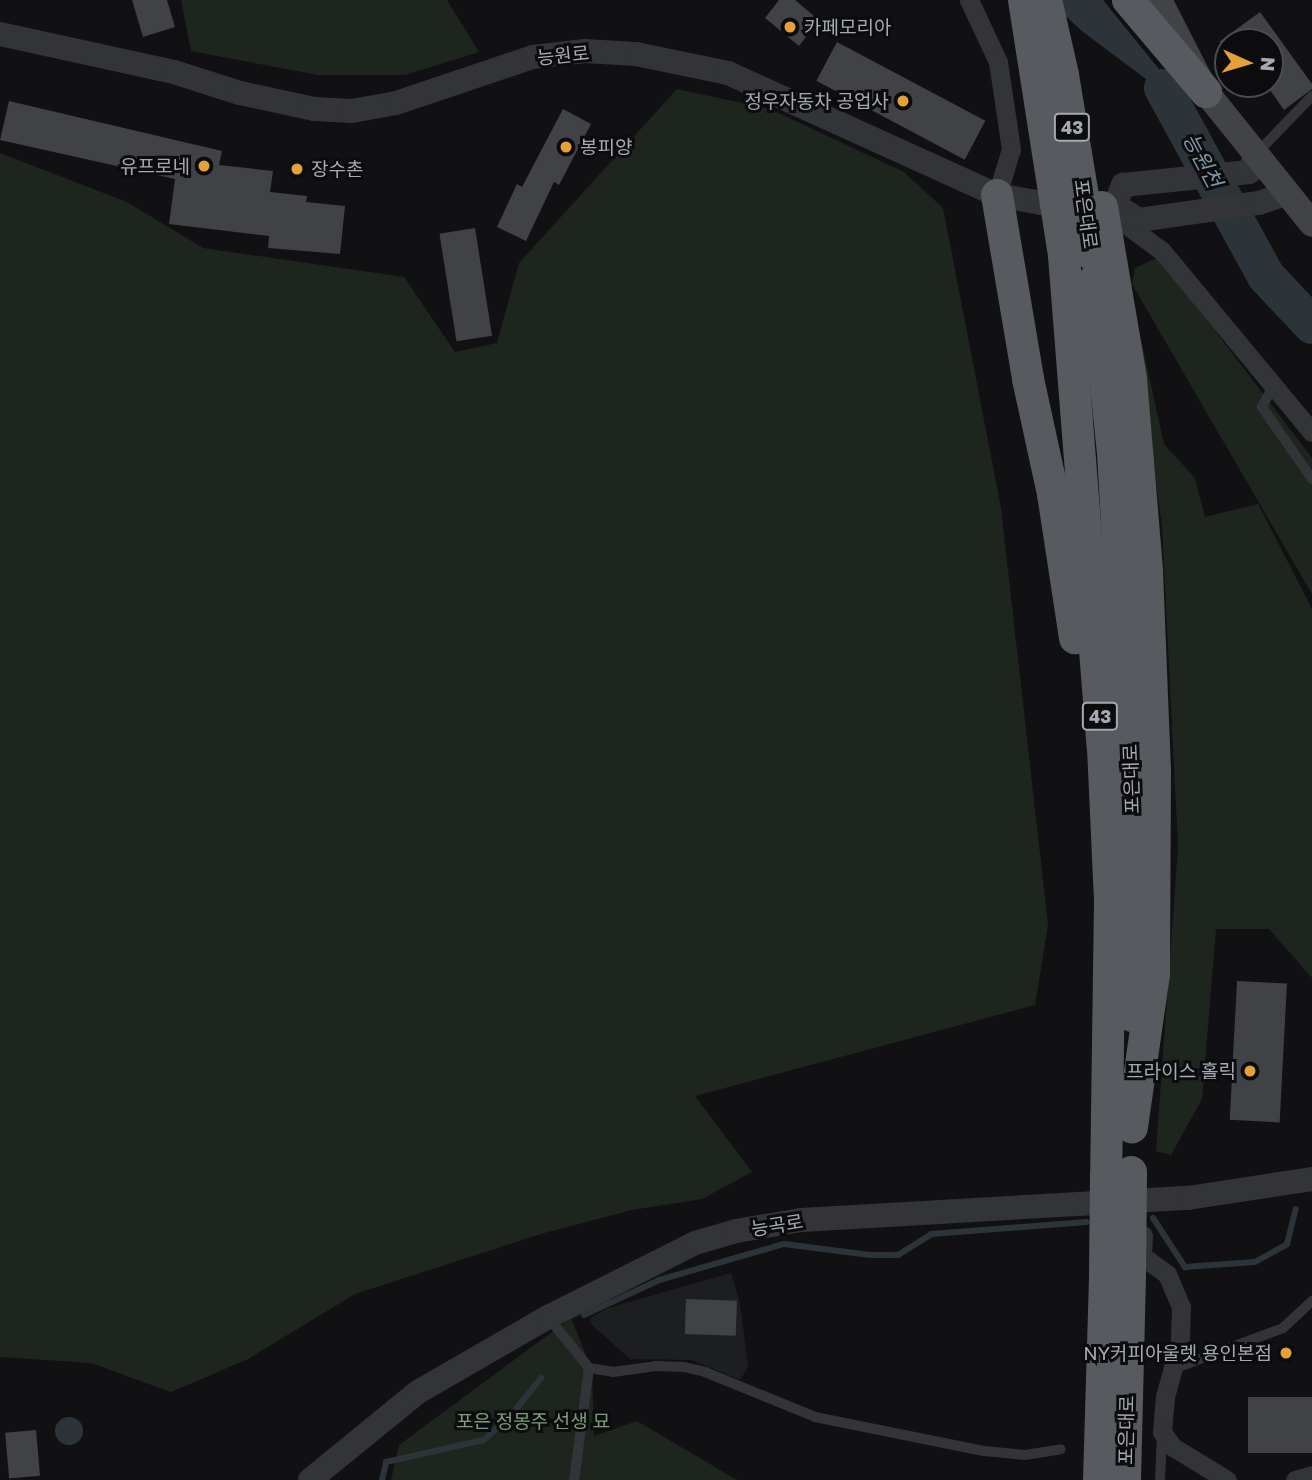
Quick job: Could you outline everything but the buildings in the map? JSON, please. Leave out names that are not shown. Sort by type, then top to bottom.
[{"type":"highway","name":"43","points":[[1024,0],[1078,256]]},
{"type":"highway","name":"포은대로","points":[[1046,0],[1063,75],[1078,256],[1110,900],[1106,1072],[1127,1182]]},
{"type":"highway","points":[[1128,0],[1206,92]]},
{"type":"highway","points":[[997,195],[1028,379],[1053,494],[1086,716],[1106,1072]]},
{"type":"highway","points":[[1113,199],[1147,571],[1155,773],[1154,974],[1132,1127]]},
{"type":"highway","name":"포은대로","points":[[1078,256],[1113,453],[1132,778],[1132,1127],[1127,1182]]},
{"type":"highway","name":"43","points":[[1118,1275],[1127,1182]]},
{"type":"highway","name":"포은대로","points":[[1099,1480],[1118,1275]]},
{"type":"highway","name":"포은대로","points":[[1118,1275],[1125,1480]]},
{"type":"main road","points":[[1159,0],[1206,92],[1253,164],[1312,224]]},
{"type":"street","points":[[970,0],[998,62],[1011,149],[997,195]]},
{"type":"street","name":"능원로","points":[[0,34],[174,72],[240,93],[314,109],[352,111],[396,103],[533,57],[585,51],[636,54],[728,74],[997,195],[1042,203],[1113,199],[1139,220],[1259,203],[1285,194]]},
{"type":"street","points":[[1253,164],[1113,199],[1162,251],[1312,432]]},
{"type":"street","name":"능곡로","points":[[310,1480],[418,1392],[548,1317],[652,1262],[695,1243],[736,1231],[801,1220],[1127,1182],[1188,1198],[1312,1179]]},
{"type":"street","points":[[1127,1182],[1142,1256],[1167,1274],[1181,1307],[1180,1342],[1165,1396],[1162,1432],[1173,1447],[1227,1480]]},
{"type":"street","points":[[1295,1480],[1312,1475]]},
{"type":"lane","points":[[1253,164],[1312,96]]},
{"type":"lane","points":[[1273,386],[1262,407],[1312,479]]},
{"type":"lane","points":[[1172,1370],[1283,1328],[1312,1301]]},
{"type":"lane","points":[[548,1317],[589,1368],[612,1372],[656,1366],[684,1367],[705,1372],[815,1417],[984,1451],[1025,1455],[1061,1449]]},
{"type":"lane","points":[[575,1480],[589,1368]]},
{"type":"lane","points":[[1160,1480],[1162,1432]]},
{"type":"shaded area","points":[[1048,0],[1103,0],[1209,131],[1169,135],[1150,82],[1083,32]]},
{"type":"shaded area","points":[[731,1273],[740,1303],[748,1367],[740,1380],[692,1360],[630,1359],[592,1325],[590,1318],[608,1308]]},
{"type":"shaded area","points":[[69,1417],[79,1421],[83,1431],[79,1441],[69,1445],[59,1441],[55,1431],[59,1421]]},
{"type":"green space","points":[[181,0],[447,0],[479,52],[405,75],[318,75],[191,51]]},
{"type":"green space","points":[[677,89],[770,109],[904,172],[943,208],[1001,508],[1048,925],[1035,1005],[695,1096],[752,1172],[702,1199],[632,1210],[544,1233],[355,1294],[248,1359],[171,1392],[91,1363],[0,1357],[0,153],[127,202],[203,248],[404,277],[455,352],[497,343],[519,263]]},
{"type":"green space","points":[[1159,257],[1312,458],[1312,594],[1132,284],[1135,268]]},
{"type":"green space","points":[[1131,294],[1164,444],[1195,478],[1205,517],[1258,504],[1312,609],[1312,978],[1269,929],[1216,929],[1202,1099],[1171,1155],[1156,1151],[1178,848],[1162,527]]},
{"type":"green space","name":"포은 정몽주 선생 묘","points":[[571,1318],[592,1370],[594,1436],[637,1421],[737,1480],[391,1480],[399,1445]]},
{"type":"waterway","name":"능원천","points":[[1163,88],[1266,276],[1312,325]]},
{"type":"waterway","points":[[1153,1218],[1185,1267],[1255,1262],[1287,1244],[1296,1209]]},
{"type":"waterway","points":[[584,1315],[659,1280],[784,1244],[870,1255],[898,1255],[931,1234],[1087,1222]]},
{"type":"waterway","points":[[382,1480],[386,1462],[484,1440],[513,1413],[541,1378]]},
{"type":"place","name":"카페모리아","points":[[790,27]]},
{"type":"place","name":"정우자동차 공업사","points":[[903,101]]},
{"type":"place","name":"봉피양","points":[[566,147]]},
{"type":"place","name":"유프로네","points":[[204,166]]},
{"type":"place","name":"장수촌","points":[[297,169]]},
{"type":"place","name":"프라이스 홀릭","points":[[1250,1071]]},
{"type":"place","name":"NY커피아울렛 용인본점","points":[[1286,1353]]}]
